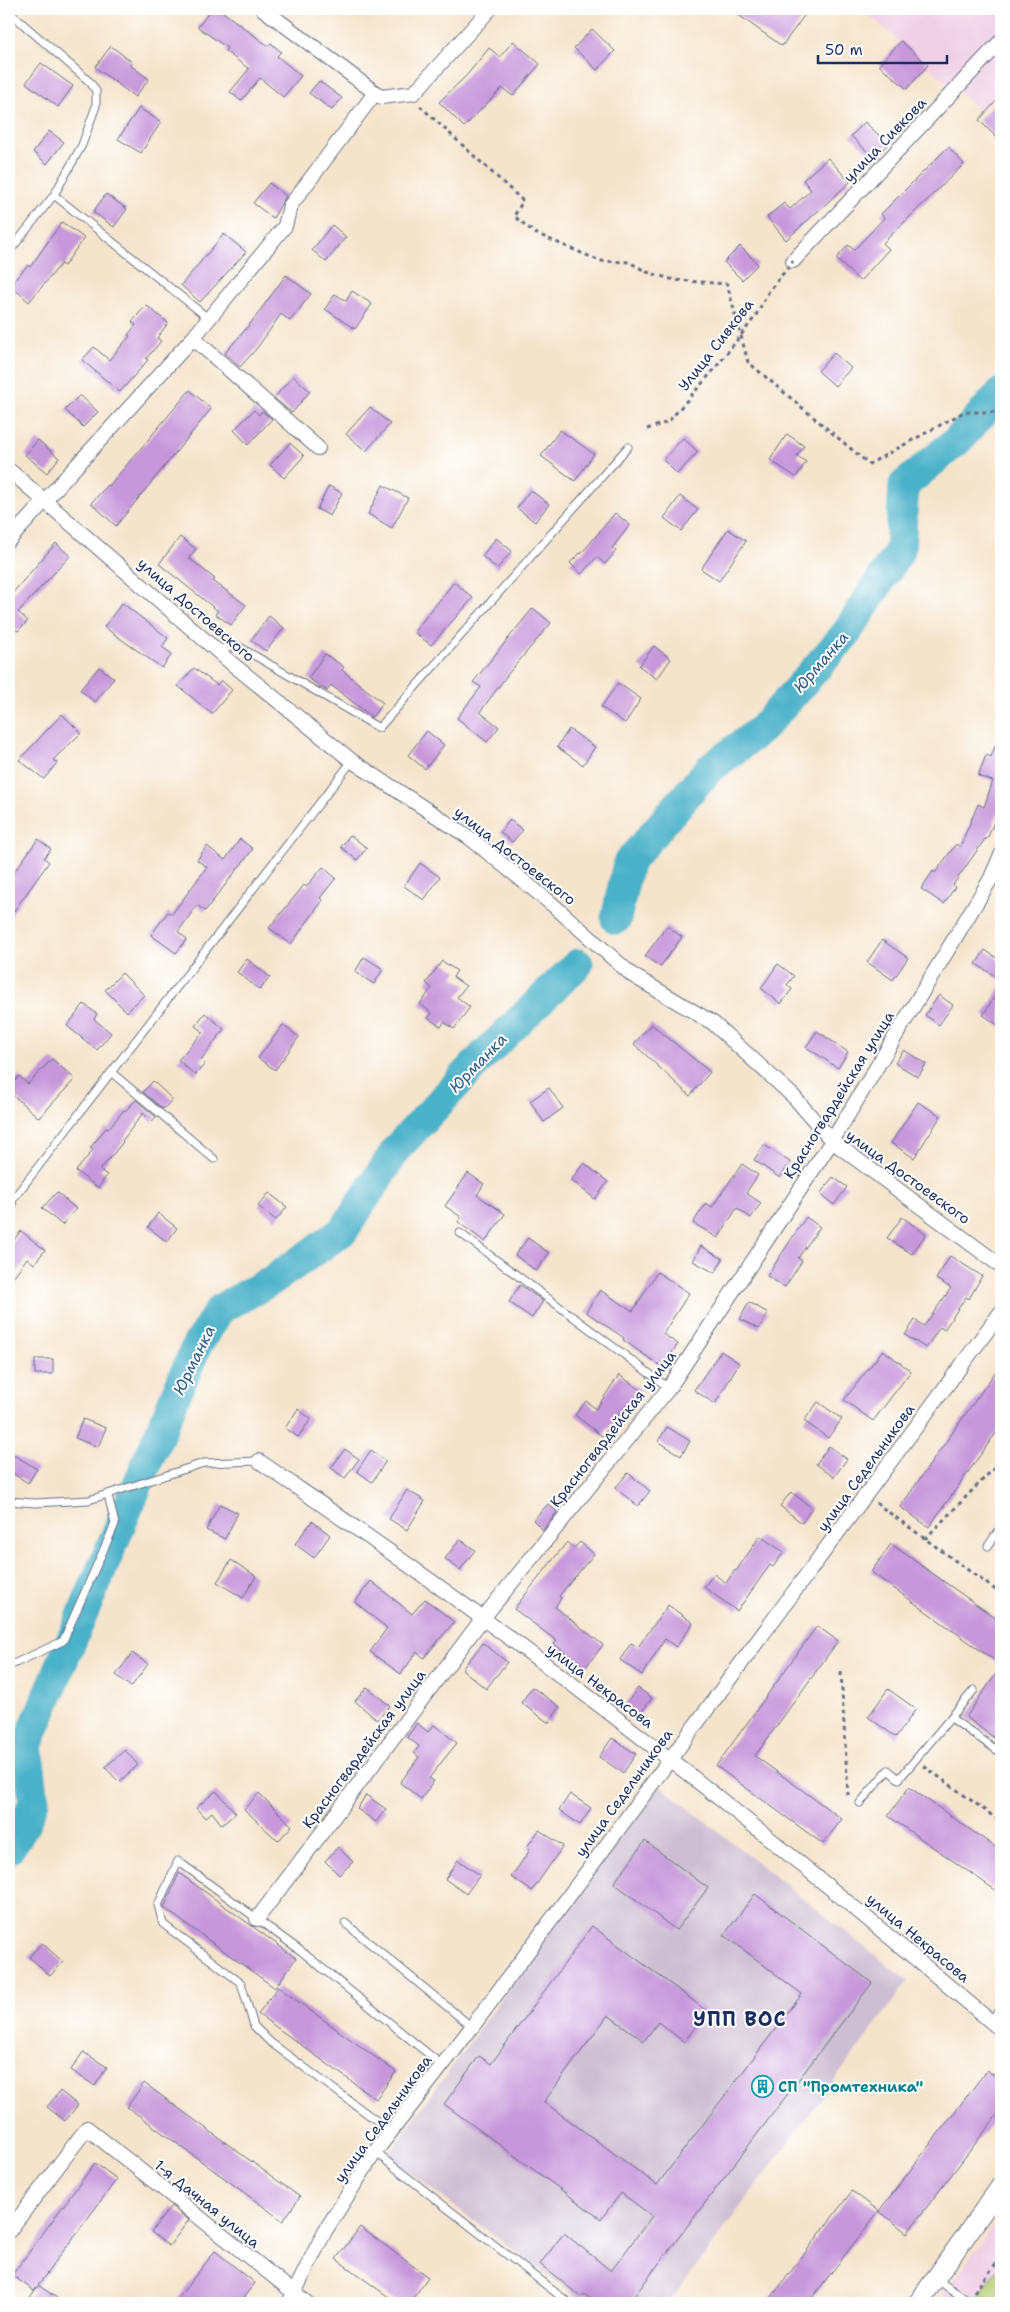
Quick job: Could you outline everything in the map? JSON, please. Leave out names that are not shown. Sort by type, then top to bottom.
[{"type":"main road","points":[[918,2303],[1001,2186]]},
{"type":"street","points":[[263,9],[378,95],[414,93],[490,9]]},
{"type":"street","name":"улица Сивкова","points":[[792,261],[1001,41]]},
{"type":"street","points":[[9,540],[44,499],[193,338],[285,226],[290,206],[378,95]]},
{"type":"street","points":[[193,338],[318,448]]},
{"type":"street","name":"улица Достоевского","points":[[9,470],[216,650],[352,761],[470,838],[553,905],[632,975],[713,1023],[794,1097],[832,1141],[1001,1266]]},
{"type":"street","name":"Красногвардейская улица","points":[[257,1919],[483,1618],[669,1388],[832,1141],[990,880],[1001,855]]},
{"type":"street","name":"улица Седельникова","points":[[297,2301],[325,2231],[375,2152],[472,2027],[1001,1312]]},
{"type":"street","name":"улица Некрасова","points":[[260,1461],[483,1618],[670,1759],[811,1870],[996,2026]]},
{"type":"street","name":"1-я Дачная улица","points":[[9,2230],[87,2128],[297,2301]]},
{"type":"lane","points":[[9,12],[90,82],[96,91],[96,106],[82,145],[54,196],[9,252]]},
{"type":"lane","points":[[54,196],[208,318]]},
{"type":"lane","points":[[216,650],[238,646],[379,728],[628,446]]},
{"type":"lane","points":[[9,1203],[352,761]]},
{"type":"lane","points":[[111,1072],[214,1159]]},
{"type":"lane","points":[[460,1233],[669,1388]]},
{"type":"lane","points":[[9,1501],[89,1500],[204,1463],[260,1461]]},
{"type":"lane","points":[[9,1666],[63,1641],[115,1524],[108,1494]]},
{"type":"lane","points":[[988,1546],[1001,1527]]},
{"type":"lane","points":[[860,1803],[888,1770],[900,1779],[974,1690]]},
{"type":"lane","points":[[951,1718],[1001,1753]]},
{"type":"lane","points":[[392,2132],[270,2042],[254,2026],[241,1984],[163,1924],[158,1905],[178,1861],[301,1951],[442,2065]]},
{"type":"lane","points":[[344,1923],[472,2027]]},
{"type":"lane","points":[[996,2026],[1001,2007]]},
{"type":"lane","points":[[375,2152],[569,2303]]},
{"type":"lane","points":[[936,2279],[969,2302]]},
{"type":"path","points":[[414,93],[415,102],[523,202],[514,216],[535,233],[600,261],[629,262],[648,272],[674,280],[727,284],[748,362],[869,464],[964,412],[1001,412]]},
{"type":"path","name":"Улица Сивкова","points":[[647,430],[668,422],[713,371],[755,317],[769,292],[792,261]]},
{"type":"path","points":[[925,1539],[1001,1462]]},
{"type":"path","points":[[866,1496],[1001,1594]]},
{"type":"path","points":[[840,1672],[848,1795]]},
{"type":"path","points":[[916,1760],[1001,1822]]},
{"type":"path","points":[[969,2302],[1001,2257]]},
{"type":"shaded area","points":[[862,9],[1001,9],[1001,89],[980,111]]},
{"type":"shaded area","points":[[658,1784],[908,1981],[669,2303],[585,2303],[387,2156]]},
{"type":"shaded area","points":[[1001,2216],[1001,2303],[944,2303],[939,2300]]},
{"type":"green space","points":[[1001,2264],[1001,2303],[979,2303],[975,2300]]},
{"type":"building","points":[[211,9],[219,9],[268,46],[271,43],[281,52],[277,56],[301,76],[283,97],[260,78],[241,101],[230,92],[249,69],[225,51],[227,48],[198,27]]},
{"type":"building","points":[[730,9],[809,9],[782,46]]},
{"type":"building","points":[[592,29],[615,51],[597,70],[574,48]]},
{"type":"building","points":[[513,41],[540,64],[513,96],[502,88],[464,127],[439,102],[467,75],[489,48],[500,57]]},
{"type":"building","points":[[901,41],[928,65],[907,89],[879,65]]},
{"type":"building","points":[[111,46],[132,62],[130,65],[149,79],[135,97],[95,67]]},
{"type":"building","points":[[41,63],[73,86],[58,107],[26,83]]},
{"type":"building","points":[[319,81],[342,98],[332,110],[309,93]]},
{"type":"building","points":[[1001,96],[1001,142],[979,120]]},
{"type":"building","points":[[139,108],[161,122],[141,153],[118,139]]},
{"type":"building","points":[[865,122],[888,144],[874,158],[851,136]]},
{"type":"building","points":[[49,131],[64,142],[47,164],[33,152]]},
{"type":"building","points":[[948,147],[964,164],[883,243],[889,249],[860,281],[836,259],[848,245],[854,250],[884,218],[881,214]]},
{"type":"building","points":[[828,158],[850,182],[786,240],[767,217],[784,203],[790,209],[811,190],[803,180]]},
{"type":"building","points":[[269,183],[286,196],[273,218],[253,203]]},
{"type":"building","points":[[106,194],[127,209],[114,227],[93,212]]},
{"type":"building","points":[[62,222],[84,238],[64,266],[61,264],[29,302],[10,285],[28,265],[30,267]]},
{"type":"building","points":[[332,225],[346,237],[326,262],[312,250]]},
{"type":"building","points":[[224,234],[246,252],[200,302],[181,285]]},
{"type":"building","points":[[740,246],[758,264],[742,280],[724,262]]},
{"type":"building","points":[[286,275],[311,294],[290,321],[281,314],[257,348],[240,367],[225,353],[251,323]]},
{"type":"building","points":[[352,291],[372,304],[355,329],[325,309],[335,294],[346,301]]},
{"type":"building","points":[[146,305],[168,323],[157,338],[161,341],[146,359],[148,360],[120,392],[82,360],[94,347],[109,360],[130,336],[128,335],[136,325],[132,322]]},
{"type":"building","points":[[834,353],[851,368],[835,386],[818,371]]},
{"type":"building","points":[[293,376],[310,391],[292,413],[274,398]]},
{"type":"building","points":[[190,390],[211,409],[116,526],[91,503],[109,486]]},
{"type":"building","points":[[80,395],[98,412],[83,427],[65,410]]},
{"type":"building","points":[[370,407],[390,424],[366,451],[346,434]]},
{"type":"building","points":[[254,410],[259,415],[262,411],[272,419],[248,445],[234,430]]},
{"type":"building","points":[[560,430],[594,454],[575,481],[541,456]]},
{"type":"building","points":[[787,434],[804,446],[797,456],[806,462],[796,477],[770,460]]},
{"type":"building","points":[[683,438],[698,452],[677,474],[663,460]]},
{"type":"building","points":[[38,440],[59,458],[47,473],[25,455]]},
{"type":"building","points":[[290,443],[304,456],[284,478],[270,465]]},
{"type":"building","points":[[383,485],[408,498],[392,528],[368,514]]},
{"type":"building","points":[[329,486],[342,493],[330,516],[317,509]]},
{"type":"building","points":[[530,490],[549,504],[535,522],[517,508]]},
{"type":"building","points":[[680,496],[698,510],[681,531],[664,518]]},
{"type":"building","points":[[615,513],[630,525],[612,548],[616,551],[605,564],[597,557],[581,574],[570,563],[581,554]]},
{"type":"building","points":[[728,529],[746,541],[719,581],[701,569]]},
{"type":"building","points":[[180,537],[196,549],[189,558],[215,579],[213,581],[246,605],[231,625],[215,614],[218,611],[159,564]]},
{"type":"building","points":[[496,538],[512,551],[497,569],[482,556]]},
{"type":"building","points":[[56,543],[70,556],[18,612],[28,621],[18,631],[9,628],[9,597]]},
{"type":"building","points":[[454,582],[473,598],[431,645],[414,632]]},
{"type":"building","points":[[122,603],[168,638],[162,647],[172,654],[162,668],[104,627]]},
{"type":"building","points":[[533,608],[551,623],[508,674],[480,712],[499,727],[487,742],[457,718],[481,687],[473,682]]},
{"type":"building","points":[[269,616],[284,628],[266,651],[251,640]]},
{"type":"building","points":[[654,646],[671,659],[657,679],[639,666]]},
{"type":"building","points":[[325,654],[344,667],[342,670],[383,703],[372,717],[331,685],[327,691],[308,678]]},
{"type":"building","points":[[99,667],[114,678],[95,702],[80,690]]},
{"type":"building","points":[[194,668],[217,685],[221,680],[232,690],[212,714],[178,686]]},
{"type":"building","points":[[618,683],[641,699],[625,723],[601,707]]},
{"type":"building","points":[[62,714],[81,733],[53,760],[57,763],[44,779],[19,760]]},
{"type":"building","points":[[569,729],[595,747],[583,765],[557,747]]},
{"type":"building","points":[[427,731],[444,745],[425,769],[408,755]]},
{"type":"building","points":[[1000,733],[1001,806],[987,839],[985,839],[953,885],[955,887],[944,904],[921,889],[933,871],[935,873],[956,844],[960,847],[978,804],[984,807],[993,781],[978,776],[986,755],[991,757]]},
{"type":"building","points":[[510,820],[523,830],[512,842],[500,832]]},
{"type":"building","points":[[350,835],[367,848],[357,860],[341,847]]},
{"type":"building","points":[[38,839],[51,849],[44,858],[49,862],[9,918],[9,879]]},
{"type":"building","points":[[240,839],[253,849],[205,911],[197,905],[178,932],[187,939],[176,953],[151,935],[168,912],[172,914],[207,867],[197,860],[207,846],[225,860]]},
{"type":"building","points":[[420,863],[440,877],[424,900],[404,886]]},
{"type":"building","points":[[323,867],[336,878],[320,898],[323,900],[291,944],[269,928],[304,885],[306,887]]},
{"type":"building","points":[[667,926],[682,937],[660,967],[645,956]]},
{"type":"building","points":[[882,940],[908,958],[893,980],[867,962]]},
{"type":"building","points":[[985,950],[1001,961],[1001,980],[976,964]]},
{"type":"building","points":[[364,957],[383,969],[374,984],[355,972]]},
{"type":"building","points":[[247,959],[270,977],[260,990],[237,972]]},
{"type":"building","points":[[442,961],[457,971],[453,977],[466,986],[457,997],[470,1007],[454,1029],[444,1022],[441,1027],[428,1018],[432,1013],[420,1004],[432,988],[426,983]]},
{"type":"building","points":[[778,964],[794,976],[787,985],[792,989],[781,1004],[761,988]]},
{"type":"building","points":[[122,973],[144,995],[127,1012],[105,990]]},
{"type":"building","points":[[1001,986],[1001,1027],[983,1015]]},
{"type":"building","points":[[939,995],[953,1005],[939,1025],[925,1015]]},
{"type":"building","points":[[84,1004],[97,1014],[94,1019],[111,1033],[97,1050],[67,1026]]},
{"type":"building","points":[[205,1013],[224,1029],[201,1060],[205,1064],[195,1075],[178,1060],[203,1032],[195,1026]]},
{"type":"building","points":[[651,1024],[710,1072],[690,1096],[634,1044]]},
{"type":"building","points":[[283,1025],[299,1037],[275,1070],[258,1058]]},
{"type":"building","points":[[817,1031],[848,1052],[838,1068],[806,1047]]},
{"type":"building","points":[[904,1050],[926,1064],[918,1077],[895,1063]]},
{"type":"building","points":[[52,1059],[75,1079],[39,1118],[9,1092],[9,1089],[19,1076],[28,1084]]},
{"type":"building","points":[[153,1081],[173,1100],[163,1109],[143,1092]]},
{"type":"building","points":[[549,1088],[563,1108],[544,1122],[530,1101]]},
{"type":"building","points":[[136,1100],[156,1117],[152,1122],[143,1113],[100,1170],[107,1175],[98,1188],[76,1171],[93,1150],[90,1148],[106,1128],[108,1129],[124,1110]]},
{"type":"building","points":[[918,1102],[941,1116],[914,1158],[891,1143]]},
{"type":"building","points":[[764,1145],[790,1162],[780,1178],[754,1160]]},
{"type":"building","points":[[584,1163],[608,1182],[595,1199],[571,1180]]},
{"type":"building","points":[[742,1164],[758,1175],[746,1193],[761,1203],[751,1218],[737,1208],[718,1238],[693,1223],[706,1203],[712,1207]]},
{"type":"building","points":[[468,1173],[484,1184],[477,1195],[505,1214],[485,1242],[458,1222],[461,1217],[445,1206]]},
{"type":"building","points":[[833,1177],[847,1187],[834,1205],[820,1194]]},
{"type":"building","points":[[57,1192],[76,1209],[62,1225],[42,1208]]},
{"type":"building","points":[[269,1193],[287,1207],[276,1220],[258,1206]]},
{"type":"building","points":[[158,1213],[177,1228],[167,1242],[148,1227]]},
{"type":"building","points":[[806,1217],[820,1227],[798,1258],[802,1261],[785,1287],[767,1276]]},
{"type":"building","points":[[902,1217],[926,1234],[912,1254],[887,1238]]},
{"type":"building","points":[[21,1231],[45,1250],[34,1264],[27,1258],[9,1283],[9,1246]]},
{"type":"building","points":[[528,1238],[549,1253],[536,1271],[515,1255]]},
{"type":"building","points":[[701,1246],[723,1259],[715,1273],[693,1261]]},
{"type":"building","points":[[950,1256],[982,1276],[969,1299],[966,1297],[944,1330],[940,1327],[926,1348],[905,1335],[915,1320],[924,1326],[951,1288],[936,1279]]},
{"type":"building","points":[[657,1272],[689,1293],[663,1334],[678,1344],[662,1367],[586,1312],[600,1290],[633,1311]]},
{"type":"building","points":[[520,1285],[543,1301],[532,1318],[509,1302]]},
{"type":"building","points":[[749,1302],[768,1313],[759,1329],[740,1319]]},
{"type":"building","points":[[883,1350],[911,1371],[873,1421],[844,1400]]},
{"type":"building","points":[[721,1351],[739,1363],[715,1404],[694,1390]]},
{"type":"building","points":[[35,1359],[53,1359],[53,1374],[35,1374]]},
{"type":"building","points":[[1001,1364],[1001,1426],[929,1527],[900,1507]]},
{"type":"building","points":[[619,1375],[641,1390],[629,1408],[626,1406],[602,1436],[575,1415],[586,1401],[596,1409]]},
{"type":"building","points":[[818,1402],[842,1419],[828,1438],[804,1421]]},
{"type":"building","points":[[298,1409],[311,1419],[298,1437],[285,1428]]},
{"type":"building","points":[[83,1419],[106,1428],[98,1447],[75,1438]]},
{"type":"building","points":[[667,1427],[690,1441],[681,1456],[658,1441]]},
{"type":"building","points":[[829,1446],[847,1459],[834,1477],[816,1464]]},
{"type":"building","points":[[345,1449],[359,1459],[345,1478],[331,1468]]},
{"type":"building","points":[[371,1450],[386,1461],[372,1482],[357,1471]]},
{"type":"building","points":[[14,1455],[37,1469],[28,1483],[9,1471],[9,1463]]},
{"type":"building","points":[[628,1473],[650,1491],[638,1506],[615,1488]]},
{"type":"building","points":[[407,1490],[425,1501],[407,1530],[389,1519]]},
{"type":"building","points":[[791,1492],[812,1508],[802,1523],[780,1506]]},
{"type":"building","points":[[220,1504],[238,1513],[225,1539],[206,1530]]},
{"type":"building","points":[[548,1504],[557,1512],[543,1530],[533,1520]]},
{"type":"building","points":[[312,1521],[330,1535],[314,1558],[295,1544]]},
{"type":"building","points":[[760,1536],[784,1552],[773,1567],[770,1565],[737,1611],[704,1587],[714,1574],[726,1583]]},
{"type":"building","points":[[460,1539],[475,1550],[460,1570],[445,1559]]},
{"type":"building","points":[[567,1542],[574,1548],[580,1542],[594,1554],[559,1596],[561,1598],[555,1607],[603,1645],[585,1668],[554,1644],[557,1641],[514,1609]]},
{"type":"building","points":[[891,1544],[1001,1622],[1001,1665],[871,1572]]},
{"type":"building","points":[[231,1560],[256,1576],[243,1598],[217,1582]]},
{"type":"building","points":[[371,1581],[412,1614],[425,1599],[454,1622],[424,1658],[417,1652],[401,1674],[370,1652],[387,1628],[355,1602]]},
{"type":"building","points":[[668,1605],[693,1623],[676,1647],[665,1639],[642,1675],[620,1660],[631,1643],[638,1647]]},
{"type":"building","points":[[817,1626],[838,1641],[755,1756],[842,1819],[823,1844],[716,1766]]},
{"type":"building","points":[[483,1643],[507,1662],[486,1689],[462,1669]]},
{"type":"building","points":[[132,1653],[148,1664],[131,1687],[116,1675]]},
{"type":"building","points":[[1001,1667],[1001,1743],[966,1717]]},
{"type":"building","points":[[367,1687],[390,1706],[377,1720],[355,1701]]},
{"type":"building","points":[[532,1687],[560,1707],[549,1723],[521,1703]]},
{"type":"building","points":[[638,1688],[652,1698],[638,1717],[624,1706]]},
{"type":"building","points":[[888,1689],[916,1709],[896,1737],[868,1717]]},
{"type":"building","points":[[417,1723],[428,1732],[434,1725],[457,1743],[429,1778],[434,1781],[421,1799],[400,1783],[419,1757],[414,1753],[419,1746],[407,1737]]},
{"type":"building","points":[[612,1738],[636,1754],[623,1773],[599,1757]]},
{"type":"building","points":[[125,1750],[138,1765],[119,1782],[105,1767]]},
{"type":"building","points":[[909,1787],[1001,1851],[1001,1894],[888,1816]]},
{"type":"building","points":[[216,1791],[236,1813],[222,1825],[212,1812],[205,1818],[196,1808]]},
{"type":"building","points":[[259,1793],[292,1826],[278,1841],[244,1809]]},
{"type":"building","points":[[570,1794],[591,1808],[580,1825],[559,1810]]},
{"type":"building","points":[[366,1795],[386,1809],[376,1822],[357,1809]]},
{"type":"building","points":[[539,1830],[563,1846],[532,1891],[511,1877],[530,1850],[527,1847]]},
{"type":"building","points":[[645,1841],[708,1888],[676,1930],[614,1883]]},
{"type":"building","points":[[338,1847],[353,1862],[339,1875],[325,1861]]},
{"type":"building","points":[[458,1860],[480,1875],[466,1894],[445,1879]]},
{"type":"building","points":[[179,1873],[296,1958],[275,1988],[164,1908]]},
{"type":"building","points":[[755,1894],[872,1983],[629,2303],[597,2303],[584,2294],[581,2297],[540,2264],[564,2233],[611,2271],[652,2216],[621,2193],[601,2219],[444,2104],[479,2056],[491,2064],[592,1926],[707,2011],[684,2042],[658,2022],[644,2041],[608,2015],[544,2102],[657,2185],[802,1994],[724,1935]]},
{"type":"building","points":[[42,1943],[63,1962],[50,1976],[29,1957]]},
{"type":"building","points":[[278,1987],[396,2072],[376,2099],[258,2014]]},
{"type":"building","points":[[83,2052],[107,2067],[95,2086],[71,2070]]},
{"type":"building","points":[[987,2070],[1001,2081],[1001,2110],[907,2233],[879,2211]]},
{"type":"building","points":[[144,2083],[300,2197],[283,2221],[127,2107]]},
{"type":"building","points":[[60,2091],[78,2105],[65,2121],[47,2107]]},
{"type":"building","points":[[95,2163],[117,2179],[38,2285],[64,2303],[26,2303],[38,2286],[34,2291],[12,2275]]},
{"type":"building","points":[[852,2191],[879,2211],[808,2303],[767,2303]]},
{"type":"building","points":[[171,2206],[189,2220],[169,2246],[151,2232]]},
{"type":"building","points":[[360,2227],[428,2277],[410,2303],[397,2303],[336,2259]]},
{"type":"building","points":[[215,2251],[255,2283],[239,2303],[174,2303]]},
{"type":"waterway","name":"Юрманка","points":[[616,919],[628,863],[709,769],[762,729],[845,635],[900,550],[904,485],[958,440],[1001,393]]},
{"type":"waterway","name":"Юрманка","points":[[9,1849],[23,1828],[34,1801],[27,1745],[197,1345],[220,1309],[271,1281],[343,1231],[398,1147],[482,1057],[578,964]]},
{"type":"place","name":"СП \"Промтехника\"","points":[[762,2087]]},
{"type":"district","name":"УПП ВОС","points":[[740,2019]]}]
